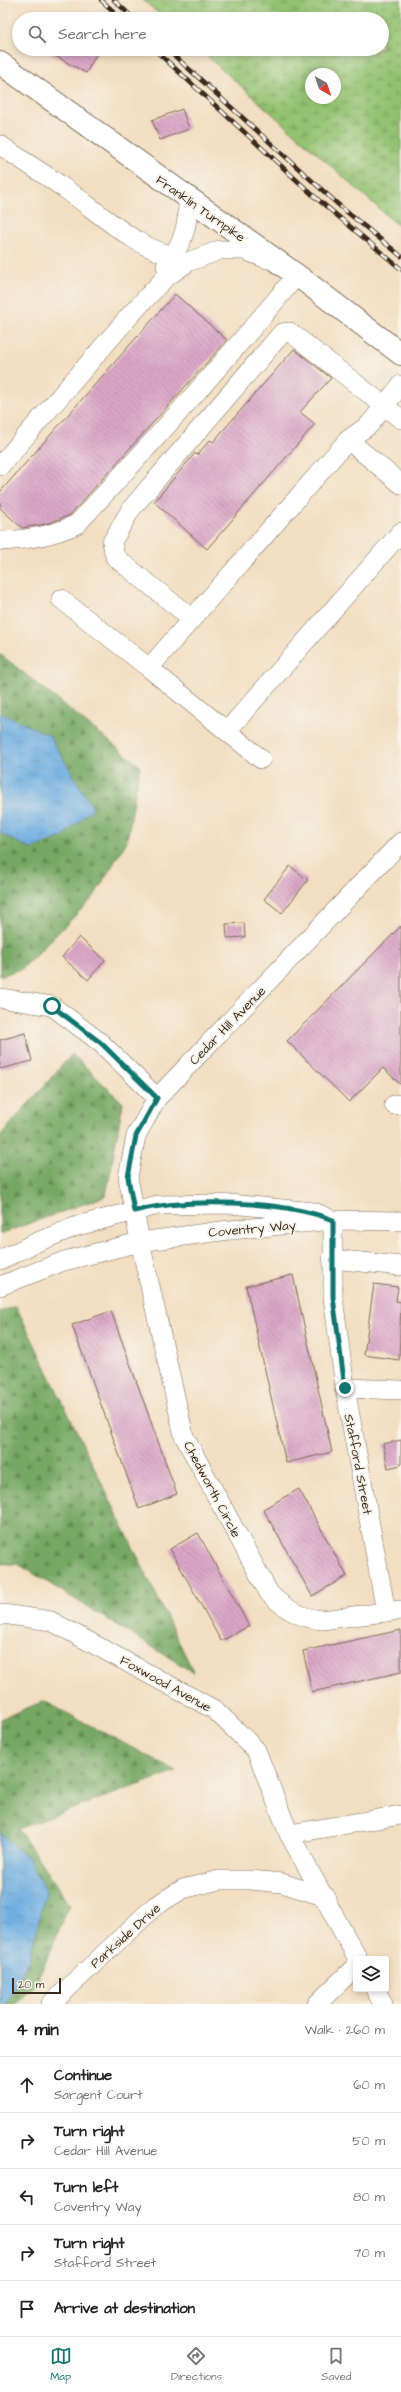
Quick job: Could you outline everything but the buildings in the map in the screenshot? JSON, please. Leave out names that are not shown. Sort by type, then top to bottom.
[{"type":"main road","name":"Franklin Turnpike","points":[[4,70],[290,271],[401,354]]},
{"type":"street","points":[[0,145],[160,254],[173,256]]},
{"type":"street","points":[[132,312],[180,246],[188,222],[188,200]]},
{"type":"street","points":[[0,466],[132,312],[165,278],[182,266],[220,250],[244,250],[290,271],[259,322],[77,524],[61,532],[40,538],[0,541]]},
{"type":"street","points":[[191,618],[115,557],[112,542],[131,509],[282,333],[290,332],[401,420]]},
{"type":"street","points":[[149,668],[191,618],[348,440],[369,425],[401,385]]},
{"type":"street","points":[[348,440],[401,484]]},
{"type":"street","points":[[227,731],[401,532]]},
{"type":"street","points":[[61,599],[261,759]]},
{"type":"street","name":"Cedar Hill Avenue","points":[[140,1242],[128,1177],[136,1136],[157,1098],[401,842]]},
{"type":"street","points":[[0,998],[52,1006],[101,1043],[157,1098]]},
{"type":"street","name":"Coventry Way","points":[[0,1260],[35,1242],[77,1226],[158,1205],[230,1204],[314,1212],[333,1220]]},
{"type":"street","points":[[333,1220],[401,1221]]},
{"type":"street","name":"Coventry Way","points":[[0,1286],[64,1261],[140,1242],[220,1230],[333,1220]]},
{"type":"street","name":"Stafford Street","points":[[333,1220],[333,1297],[345,1388],[394,1611]]},
{"type":"street","name":"Chedworth Circle","points":[[140,1242],[184,1436],[269,1593],[287,1609],[298,1615],[314,1619],[394,1611]]},
{"type":"street","points":[[332,1259],[401,1266]]},
{"type":"street","points":[[345,1388],[401,1390]]},
{"type":"street","name":"Foxwood Avenue","points":[[1,1615],[50,1621],[216,1710],[256,1750],[289,1834],[326,1898],[356,1956]]},
{"type":"street","points":[[289,1834],[401,1815]]},
{"type":"street","name":"Parkside Drive","points":[[51,2004],[155,1906],[183,1889],[219,1880],[250,1880],[282,1883],[326,1898]]},
{"type":"street","points":[[317,2004],[353,1969]]},
{"type":"street","points":[[377,1992],[383,2004]]},
{"type":"green space","points":[[143,0],[401,0],[401,228],[207,56],[389,56],[389,12],[157,12]]},
{"type":"green space","points":[[0,654],[140,766],[127,841],[93,898],[22,969],[0,976]]},
{"type":"green space","points":[[72,1054],[123,1103],[106,1196],[0,1234],[0,1136]]},
{"type":"green space","points":[[16,1306],[194,1673],[18,1564],[0,1564],[0,1312]]},
{"type":"green space","points":[[44,1701],[176,1771],[18,1829],[70,1905],[36,1984],[15,2004],[0,2004],[0,1719]]},
{"type":"water","points":[[0,713],[49,735],[93,808],[62,837],[31,849],[0,833]]},
{"type":"water","points":[[0,1833],[29,1859],[46,1893],[29,1960],[6,2004],[0,2004]]},
{"type":"railway","points":[[101,0],[114,12]]},
{"type":"railway","points":[[114,0],[127,12]]},
{"type":"railway","points":[[162,56],[315,197],[401,269]]},
{"type":"railway","points":[[175,56],[342,208],[401,256]]},
{"type":"route","points":[[52,1006],[78,1024],[101,1043],[157,1098],[136,1136],[128,1177],[134,1211],[158,1205],[230,1204],[314,1212],[333,1220],[333,1297],[345,1388]]}]
